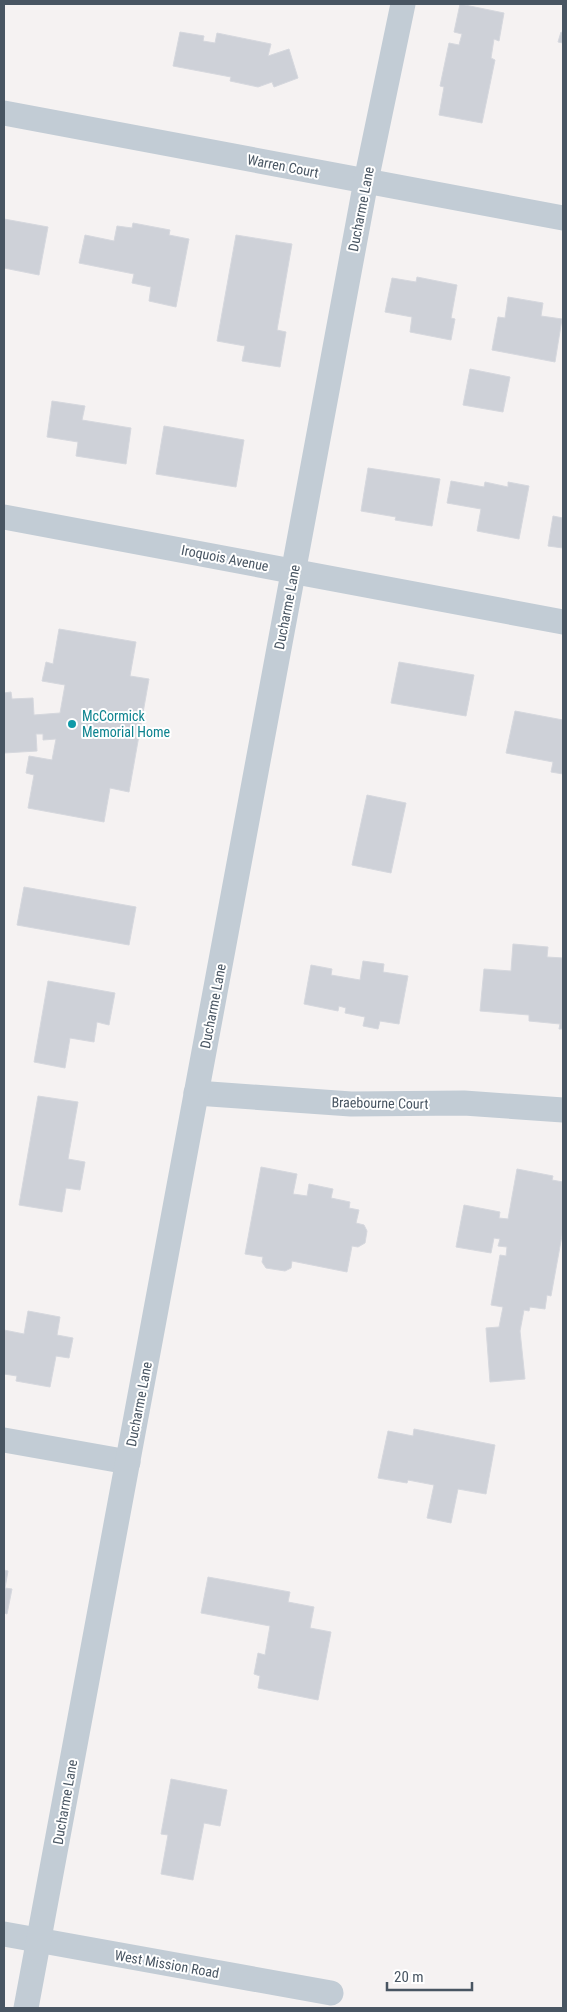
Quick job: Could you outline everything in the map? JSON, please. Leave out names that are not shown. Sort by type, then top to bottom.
[{"type":"street","name":"Ducharme Lane","points":[[26,2008],[366,181],[403,4]]},
{"type":"street","name":"Warren Court","points":[[4,113],[563,218]]},
{"type":"street","name":"Iroquois Avenue","points":[[4,517],[563,622]]},
{"type":"street","name":"Braebourne Court","points":[[196,1093],[351,1104],[464,1103],[563,1110]]},
{"type":"street","points":[[4,1440],[128,1462]]},
{"type":"street","name":"West Mission Road","points":[[4,1934],[331,1993]]},
{"type":"building","points":[[460,4],[504,13],[499,41],[494,39],[491,58],[495,60],[482,123],[439,115],[444,87],[440,86],[449,43],[459,45],[462,34],[454,32]]},
{"type":"building","points":[[180,32],[204,36],[203,41],[215,43],[217,33],[271,44],[268,56],[289,49],[298,78],[274,87],[272,82],[258,87],[230,81],[231,77],[173,66]]},
{"type":"building","points":[[561,32],[563,33],[563,43],[558,42]]},
{"type":"building","points":[[4,219],[48,227],[39,275],[4,268]]},
{"type":"building","points":[[133,223],[170,230],[169,235],[189,239],[176,307],[149,301],[151,287],[132,283],[134,274],[79,263],[85,235],[114,241],[117,226],[132,228]]},
{"type":"building","points":[[236,235],[292,244],[277,330],[286,332],[280,367],[242,361],[245,346],[217,341]]},
{"type":"building","points":[[417,277],[457,285],[451,318],[455,319],[451,340],[410,332],[412,317],[385,312],[392,278],[416,282]]},
{"type":"building","points":[[508,297],[543,303],[541,316],[562,319],[555,362],[492,350],[498,317],[505,318]]},
{"type":"building","points":[[470,369],[510,377],[503,412],[463,405]]},
{"type":"building","points":[[52,401],[85,406],[82,420],[131,428],[126,464],[76,456],[78,442],[47,437]]},
{"type":"building","points":[[164,426],[244,440],[236,487],[156,474]]},
{"type":"building","points":[[368,468],[440,479],[432,526],[395,520],[396,517],[361,511]]},
{"type":"building","points":[[451,481],[484,487],[485,482],[508,487],[508,482],[529,486],[519,539],[477,531],[481,509],[447,503]]},
{"type":"building","points":[[553,516],[563,518],[563,548],[548,546]]},
{"type":"building","name":"McCormick Memorial Home","points":[[59,629],[136,642],[130,676],[149,679],[129,792],[110,788],[104,822],[28,808],[34,775],[26,773],[29,756],[52,760],[56,739],[43,740],[43,734],[36,734],[37,751],[4,753],[4,693],[11,692],[12,699],[33,698],[34,715],[60,713],[65,685],[42,681],[46,662],[53,664]]},
{"type":"building","points":[[399,662],[474,675],[466,716],[391,703]]},
{"type":"building","points":[[515,711],[563,720],[563,774],[551,772],[553,762],[506,753]]},
{"type":"building","points":[[367,795],[406,803],[391,873],[352,865]]},
{"type":"building","points":[[24,887],[136,907],[129,945],[17,925]]},
{"type":"building","points":[[513,944],[548,947],[547,957],[563,958],[563,1029],[559,1029],[560,1024],[529,1021],[529,1015],[480,1011],[484,969],[511,971]]},
{"type":"building","points":[[363,961],[384,964],[383,972],[408,976],[399,1024],[380,1021],[378,1029],[363,1026],[365,1017],[345,1013],[346,1008],[339,1006],[338,1011],[304,1004],[311,965],[332,969],[331,975],[360,980]]},
{"type":"building","points":[[48,981],[115,993],[109,1025],[97,1022],[94,1042],[70,1038],[65,1068],[34,1062]]},
{"type":"building","points":[[38,1096],[78,1102],[68,1159],[85,1162],[80,1190],[66,1188],[62,1212],[19,1205]]},
{"type":"building","points":[[261,1167],[297,1174],[293,1194],[307,1196],[309,1184],[333,1189],[331,1198],[350,1202],[349,1208],[359,1210],[356,1223],[364,1225],[367,1231],[365,1243],[358,1247],[352,1246],[347,1272],[292,1261],[291,1268],[285,1271],[266,1268],[262,1262],[263,1257],[245,1254]]},
{"type":"building","points":[[517,1169],[553,1176],[552,1180],[563,1182],[563,1230],[551,1296],[547,1295],[545,1309],[530,1307],[529,1311],[524,1310],[520,1331],[525,1379],[490,1382],[486,1328],[499,1327],[503,1307],[491,1305],[500,1255],[506,1256],[507,1247],[498,1246],[500,1239],[494,1238],[491,1253],[456,1247],[464,1205],[500,1212],[499,1218],[508,1219]]},
{"type":"building","points":[[28,1311],[60,1317],[57,1335],[73,1338],[69,1358],[56,1356],[50,1387],[16,1381],[17,1376],[4,1374],[4,1330],[24,1334]]},
{"type":"building","points":[[414,1429],[495,1445],[486,1494],[458,1489],[451,1523],[427,1518],[434,1485],[408,1480],[407,1483],[378,1478],[388,1431],[413,1436]]},
{"type":"building","points":[[4,1570],[8,1571],[5,1588],[12,1589],[7,1614],[4,1613]]},
{"type":"building","points":[[208,1577],[290,1592],[288,1602],[314,1607],[310,1628],[331,1632],[318,1700],[258,1688],[260,1676],[254,1674],[258,1653],[265,1655],[270,1626],[201,1613]]},
{"type":"building","points":[[171,1779],[227,1790],[220,1826],[204,1823],[193,1880],[161,1874],[168,1835],[161,1834]]},
{"type":"place","name":"McCormick Memorial Home","points":[[72,724]]}]
